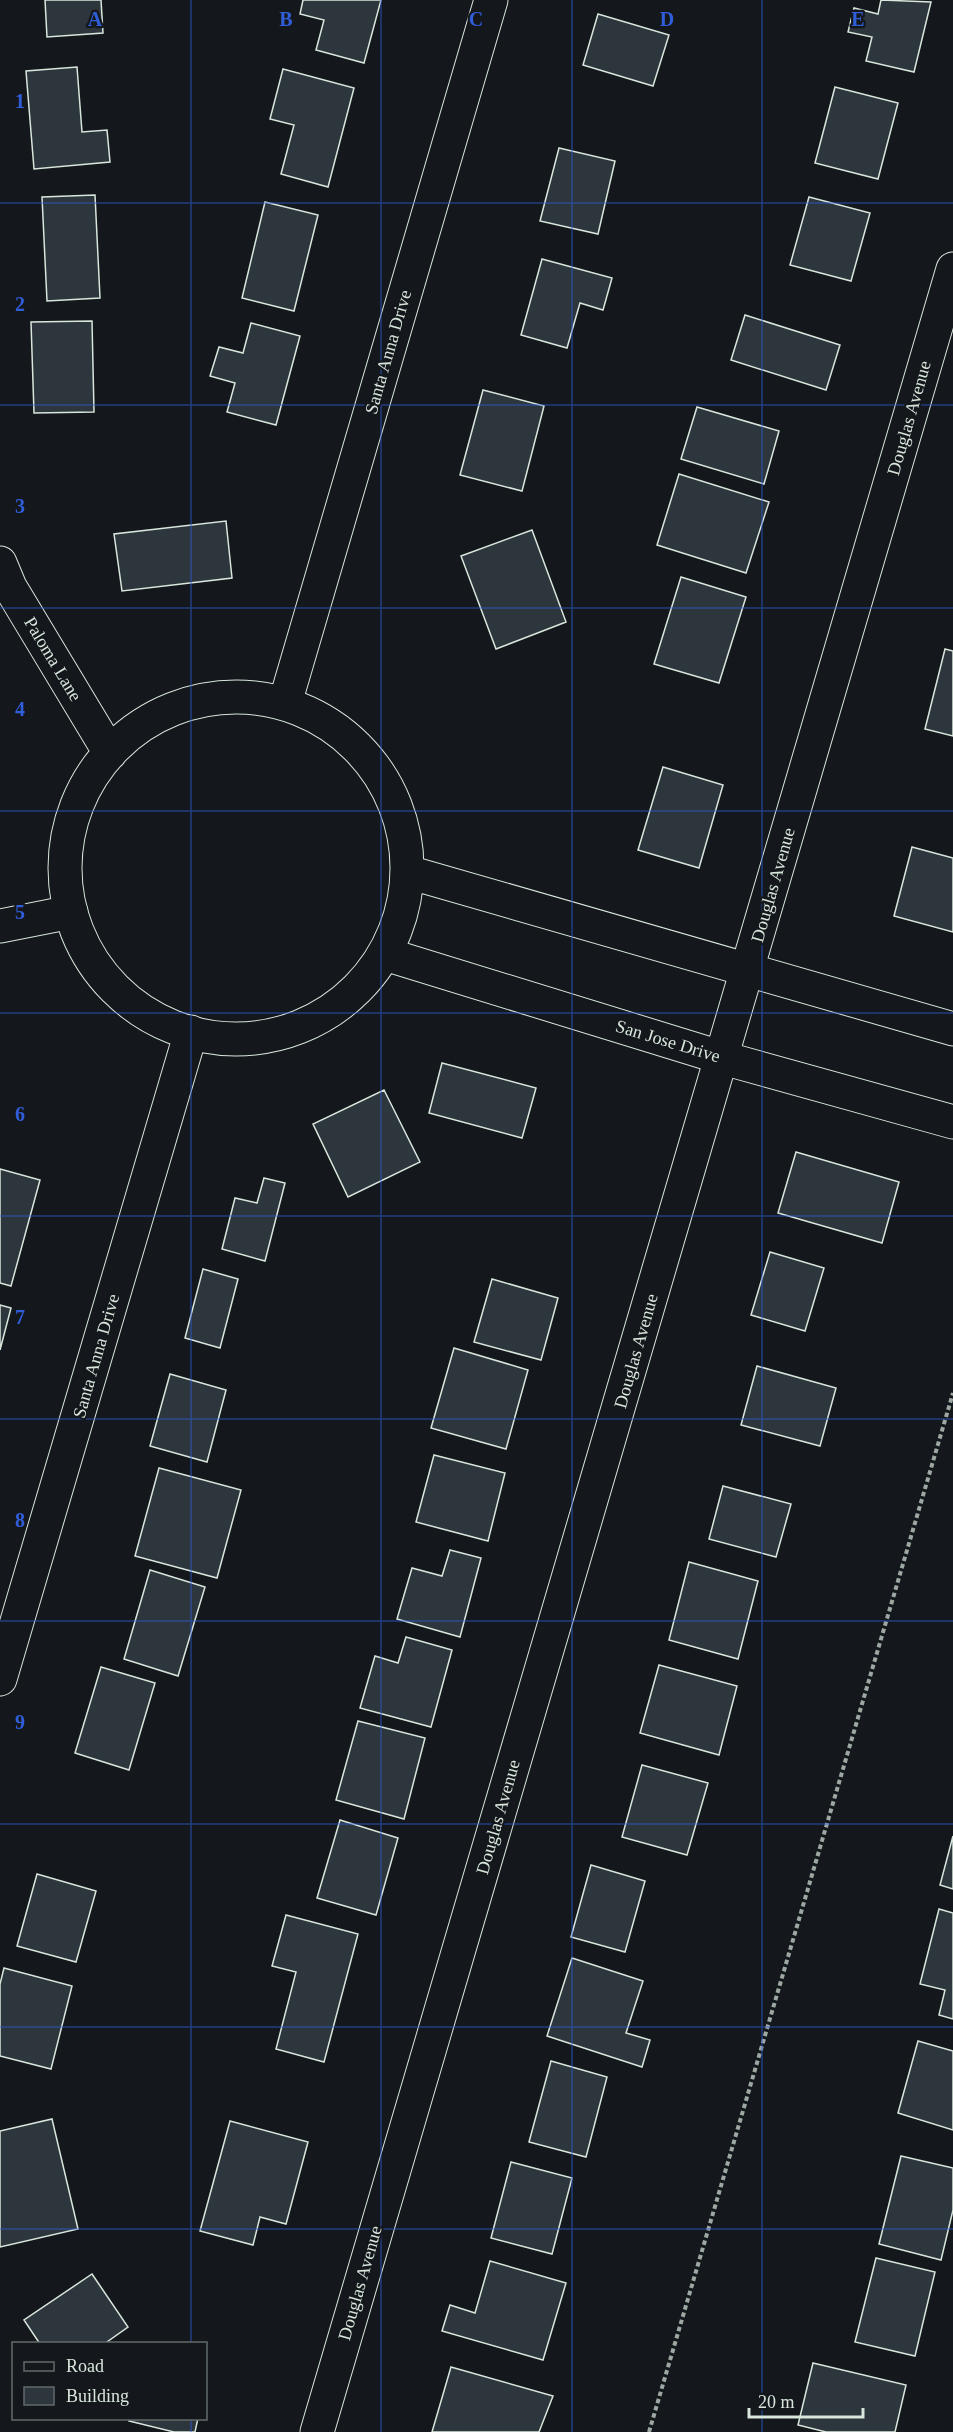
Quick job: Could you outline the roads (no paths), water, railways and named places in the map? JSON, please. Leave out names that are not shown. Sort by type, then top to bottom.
[{"type":"street","name":"Santa Anna Drive","points":[[285,704],[491,0]]},
{"type":"street","name":"Douglas Avenue","points":[[316,2432],[723,1058],[953,269]]},
{"type":"street","name":"Paloma Lane","points":[[0,563],[10,587],[110,753]]},
{"type":"street","points":[[247,697],[285,704],[326,722],[361,750],[388,786],[404,828],[408,872],[402,915],[385,954],[357,989],[322,1016],[280,1033],[235,1038],[191,1032],[145,1015],[113,990],[85,954],[71,912],[66,870],[70,827],[85,788],[110,753],[138,728],[172,709],[218,699],[247,697]]},
{"type":"street","points":[[408,872],[953,1029]]},
{"type":"street","points":[[0,926],[71,912]]},
{"type":"street","name":"San Jose Drive","points":[[385,954],[723,1058],[953,1122]]},
{"type":"street","name":"Santa Anna Drive","points":[[0,1679],[191,1032]]}]
